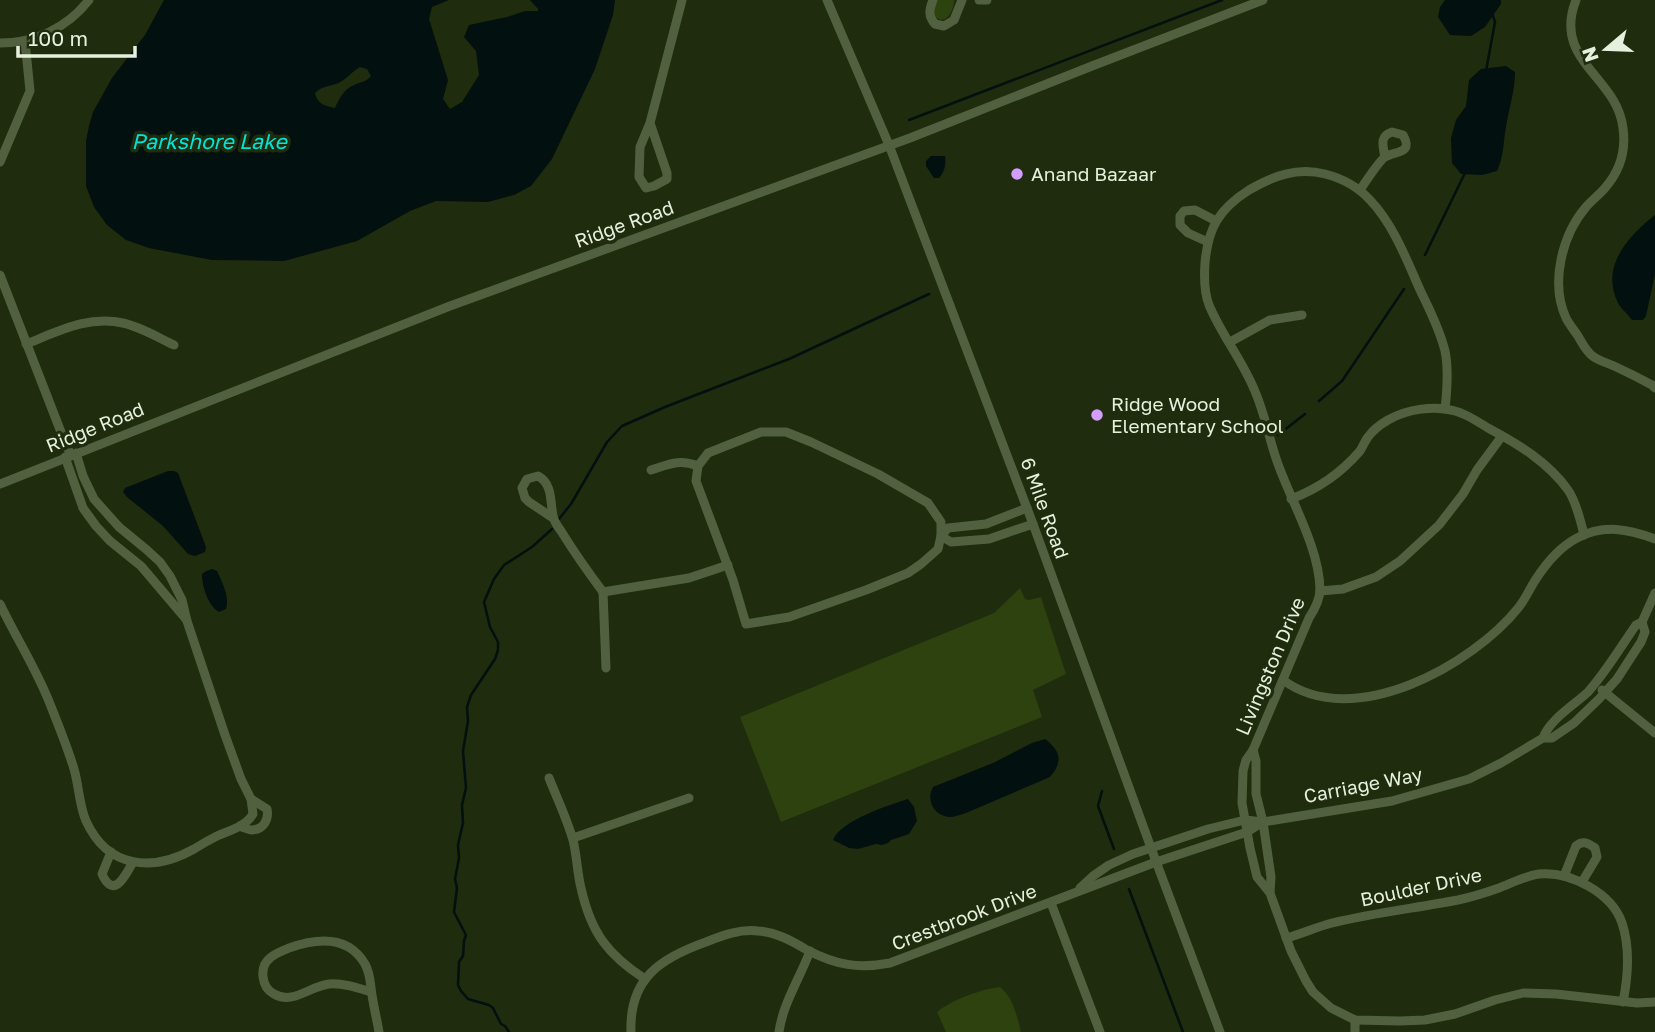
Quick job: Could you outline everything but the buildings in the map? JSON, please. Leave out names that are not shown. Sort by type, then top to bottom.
[{"type":"street","points":[[0,43],[25,41],[54,30],[72,18],[89,0]]},
{"type":"street","points":[[650,123],[667,179],[646,188],[639,177],[640,147],[650,123],[682,0]]},
{"type":"street","name":"6 Mile Road","points":[[827,0],[889,145],[1033,524],[1220,1032]]},
{"type":"street","points":[[933,0],[930,16],[935,24],[944,26],[954,20],[962,0]]},
{"type":"street","points":[[979,0],[987,0]]},
{"type":"street","name":"Ridge Road","points":[[0,484],[443,309],[949,124],[1263,0]]},
{"type":"street","points":[[1576,0],[1571,22],[1572,39],[1579,56],[1614,99],[1621,113],[1624,147],[1615,174],[1607,186],[1585,207],[1566,243],[1560,263],[1561,297],[1566,317],[1594,357],[1654,385]]},
{"type":"street","points":[[0,162],[30,91],[25,41]]},
{"type":"street","points":[[1360,190],[1385,157]]},
{"type":"street","name":"Livingston Drive","points":[[1270,893],[1257,877],[1247,832],[1242,803],[1243,771],[1309,618],[1317,606],[1320,591],[1313,550],[1277,462],[1254,388],[1209,303],[1204,278],[1208,242],[1216,221],[1230,204],[1268,180],[1294,172],[1322,173],[1335,177],[1360,190],[1372,201],[1388,223],[1413,273],[1441,340],[1447,362],[1445,409]]},
{"type":"street","points":[[1208,242],[1188,233],[1180,225],[1180,216],[1184,211],[1195,210],[1216,221]]},
{"type":"street","points":[[0,275],[66,445],[94,499],[119,527],[160,562],[182,600],[225,735],[251,799],[253,814],[249,821],[185,853],[150,864],[133,862],[105,848],[86,821],[70,755],[43,684],[0,604]]},
{"type":"street","points":[[1230,342],[1270,320],[1301,315]]},
{"type":"street","points":[[26,344],[87,322],[111,321],[142,329],[174,345]]},
{"type":"street","points":[[1291,499],[1308,493],[1335,476],[1362,448],[1368,436],[1390,419],[1420,410],[1445,409],[1457,411],[1543,463],[1569,491],[1584,535]]},
{"type":"street","points":[[761,432],[786,432],[878,474],[928,503],[941,523],[941,536],[938,548],[908,573],[789,617],[746,624],[728,565],[696,481],[698,466],[708,453],[761,432]]},
{"type":"street","points":[[1320,591],[1343,589],[1376,577],[1401,561],[1438,525],[1463,494],[1502,436]]},
{"type":"street","points":[[71,455],[83,508],[110,541],[130,555],[148,574],[187,621]]},
{"type":"street","points":[[651,470],[684,461],[698,466]]},
{"type":"street","points":[[553,518],[547,484],[538,476],[527,479],[522,488],[526,498],[553,518],[574,554],[603,592],[606,668]]},
{"type":"street","points":[[941,536],[948,528],[986,524],[1027,508]]},
{"type":"street","points":[[941,536],[951,542],[989,539],[1033,524]]},
{"type":"street","points":[[1283,680],[1313,695],[1356,699],[1404,687],[1450,665],[1499,629],[1521,605],[1549,561],[1563,547],[1584,535],[1609,528],[1629,530],[1655,539]]},
{"type":"street","points":[[130,555],[141,544]]},
{"type":"street","points":[[603,592],[689,578],[728,565]]},
{"type":"street","name":"Carriage Way","points":[[1151,849],[1208,829],[1245,820],[1264,822],[1392,801],[1469,779],[1543,738],[1552,738],[1574,723],[1606,692],[1637,650],[1645,632],[1643,622],[1655,593]]},
{"type":"street","name":"Carriage Way","points":[[1543,738],[1546,729],[1594,684],[1636,625],[1643,622]]},
{"type":"street","points":[[1594,684],[1655,733]]},
{"type":"street","name":"Livingston Drive","points":[[1253,750],[1256,761],[1256,794],[1264,822],[1270,893]]},
{"type":"street","points":[[549,778],[573,838],[581,889],[596,930],[603,943],[616,957],[645,979]]},
{"type":"street","points":[[573,838],[689,797]]},
{"type":"street","points":[[240,826],[251,830],[266,823],[267,809],[251,799]]},
{"type":"street","name":"Carriage Way","points":[[1156,862],[1247,832],[1264,822]]},
{"type":"street","points":[[1564,876],[1576,846],[1587,843],[1595,848],[1597,857],[1582,882]]},
{"type":"street","name":"Crestbrook Drive","points":[[1075,892],[1109,865],[1151,849]]},
{"type":"street","points":[[111,852],[102,874],[103,878],[113,885],[124,880],[133,862]]},
{"type":"street","name":"Crestbrook Drive","points":[[631,1032],[634,1002],[645,979],[668,958],[728,933],[760,931],[787,939],[839,963],[855,966],[890,963],[1156,862]]},
{"type":"street","name":"Boulder Drive","points":[[1286,938],[1333,923],[1480,895],[1520,879],[1541,874],[1564,876],[1582,882],[1600,895],[1620,919],[1625,936],[1627,970],[1623,1002]]},
{"type":"street","points":[[1270,893],[1299,969],[1313,992],[1331,1008],[1355,1020],[1425,1020],[1523,993],[1623,1002],[1655,1002]]},
{"type":"street","points":[[1051,903],[1100,1032]]},
{"type":"street","points":[[371,992],[345,985],[328,984],[290,998],[281,997],[270,992],[262,974],[271,957],[302,944],[328,940],[347,948],[364,962],[371,979],[379,1032]]},
{"type":"street","points":[[779,1032],[786,1003],[810,951]]},
{"type":"street","points":[[1355,1020],[1355,1032]]},
{"type":"green space","points":[[936,0],[954,0],[950,14],[944,19],[936,18],[932,13]]},
{"type":"green space","points":[[1020,588],[1025,599],[1041,597],[1066,674],[1033,690],[1042,717],[781,822],[740,717],[994,613]]},
{"type":"green space","points":[[1000,987],[1011,1001],[1021,1032],[946,1032],[937,1012],[967,996]]},
{"type":"water","name":"Parkshore Lake","points":[[164,0],[449,0],[432,7],[429,19],[448,80],[443,99],[450,109],[462,102],[479,75],[476,51],[464,37],[469,25],[525,11],[538,11],[530,0],[615,0],[613,15],[595,69],[552,159],[531,186],[514,195],[488,202],[436,201],[410,211],[357,241],[284,261],[212,260],[149,248],[126,240],[107,225],[94,207],[86,186],[86,141],[93,112],[112,78],[145,35]],"holes":[[[360,67],[367,69],[371,76],[347,89],[335,108],[318,100],[315,93],[318,90],[342,81]]]},
{"type":"water","points":[[1445,0],[1501,0],[1501,4],[1485,27],[1471,36],[1450,35],[1438,17]]},
{"type":"water","points":[[1506,66],[1515,72],[1515,79],[1497,171],[1482,175],[1461,174],[1452,163],[1451,138],[1456,120],[1466,106],[1469,80],[1481,69]]},
{"type":"water","points":[[931,156],[945,156],[945,168],[939,178],[934,178],[926,166],[926,161]]},
{"type":"water","points":[[1655,215],[1655,274],[1646,316],[1643,320],[1632,320],[1619,305],[1613,290],[1612,277],[1620,253],[1635,233]]},
{"type":"water","points":[[168,471],[178,473],[206,547],[205,552],[195,556],[188,554],[163,526],[123,492],[125,488]]},
{"type":"water","points":[[212,569],[217,571],[226,595],[226,609],[219,612],[209,601],[203,584],[202,574]]},
{"type":"water","points":[[1045,739],[1057,752],[1058,757],[1057,766],[1050,777],[957,816],[943,816],[932,806],[930,797],[933,787]]},
{"type":"water","points":[[908,799],[914,807],[917,821],[909,834],[882,845],[858,849],[849,848],[833,840],[837,833],[855,820]]},
{"type":"waterway","points":[[909,120],[1222,0]]},
{"type":"waterway","points":[[1486,71],[1495,22],[1492,13]]},
{"type":"waterway","points":[[1425,255],[1465,173]]},
{"type":"waterway","points":[[1319,401],[1342,381],[1404,289]]},
{"type":"waterway","points":[[559,519],[571,504],[607,442],[622,426],[789,359],[929,294]]},
{"type":"waterway","points":[[1278,435],[1305,414]]},
{"type":"waterway","points":[[509,1032],[501,1024],[493,1008],[468,999],[458,985],[459,962],[463,956],[466,935],[454,912],[458,845],[466,788],[463,751],[468,721],[467,707],[471,695],[498,650],[498,642],[490,627],[484,602],[494,579],[504,565],[532,547],[552,529]]},
{"type":"waterway","points":[[1102,791],[1098,806],[1114,849]]},
{"type":"waterway","points":[[1129,889],[1183,1032]]},
{"type":"place","name":"Anand Bazaar","points":[[1017,174]]},
{"type":"place","name":"Ridge Wood Elementary School","points":[[1097,415]]}]
